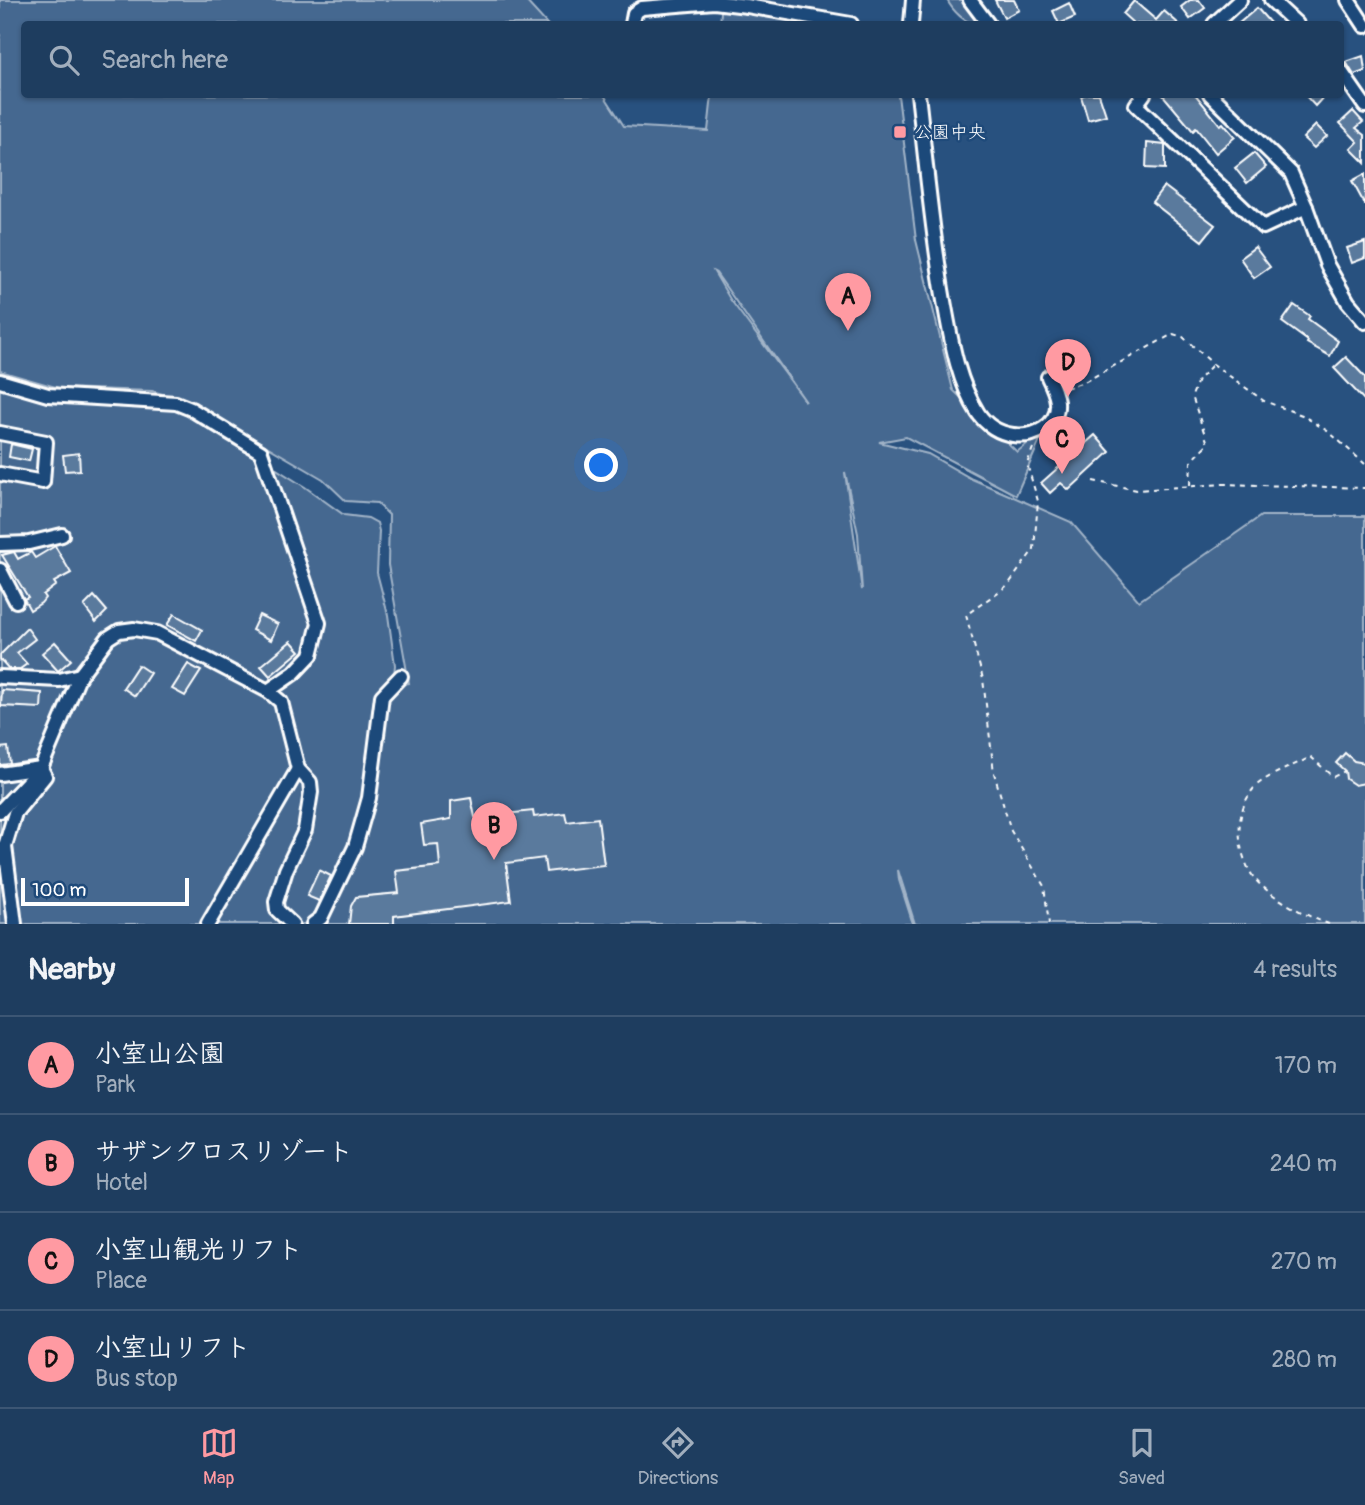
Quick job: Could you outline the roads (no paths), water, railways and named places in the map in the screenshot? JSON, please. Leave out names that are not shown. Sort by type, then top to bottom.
[{"type":"street","points":[[911,21],[912,0]]},
{"type":"street","points":[[970,0],[986,21]]},
{"type":"street","points":[[1217,21],[1240,0]]},
{"type":"street","points":[[1271,0],[1294,21]]},
{"type":"street","points":[[1348,0],[1365,26]]},
{"type":"street","points":[[633,21],[634,13],[642,8],[714,2],[833,21]]},
{"type":"street","points":[[1344,76],[1365,106]]},
{"type":"street","points":[[918,98],[937,260],[955,359],[974,406],[991,427],[1006,434],[1023,436],[1045,429],[1053,419],[1058,405],[1048,377]]},
{"type":"street","points":[[1141,98],[1136,106],[1263,228],[1306,207]]},
{"type":"street","points":[[1214,98],[1291,173],[1327,265],[1348,302],[1365,323]]},
{"type":"street","points":[[0,381],[48,395],[176,403],[191,409],[261,452],[319,623],[311,654],[295,673],[268,691]]},
{"type":"street","points":[[0,433],[46,442],[43,482],[0,474]]},
{"type":"street","points":[[0,544],[29,543],[62,535]]},
{"type":"street","points":[[0,570],[16,601]]},
{"type":"street","points":[[0,811],[41,768],[80,674],[108,638],[119,631],[134,629],[157,633],[268,691],[281,702],[298,769],[310,782],[311,792],[305,830],[286,870],[276,902],[277,910],[292,924]]},
{"type":"street","points":[[0,677],[59,680],[80,674]]},
{"type":"street","points":[[313,924],[321,918],[355,847],[369,798],[382,696],[401,676]]},
{"type":"street","points":[[0,774],[41,768]]},
{"type":"street","points":[[15,924],[5,846],[15,813],[45,776],[41,768]]},
{"type":"street","points":[[208,924],[298,769]]},
{"type":"place","name":"公園中央","points":[[900,132]]},
{"type":"place","name":"小室山公園","points":[[848,331]]},
{"type":"place","name":"小室山リフト","points":[[1068,397]]},
{"type":"place","name":"小室山観光リフト","points":[[1062,474]]},
{"type":"place","name":"サザンクロスリゾート","points":[[494,860]]}]
